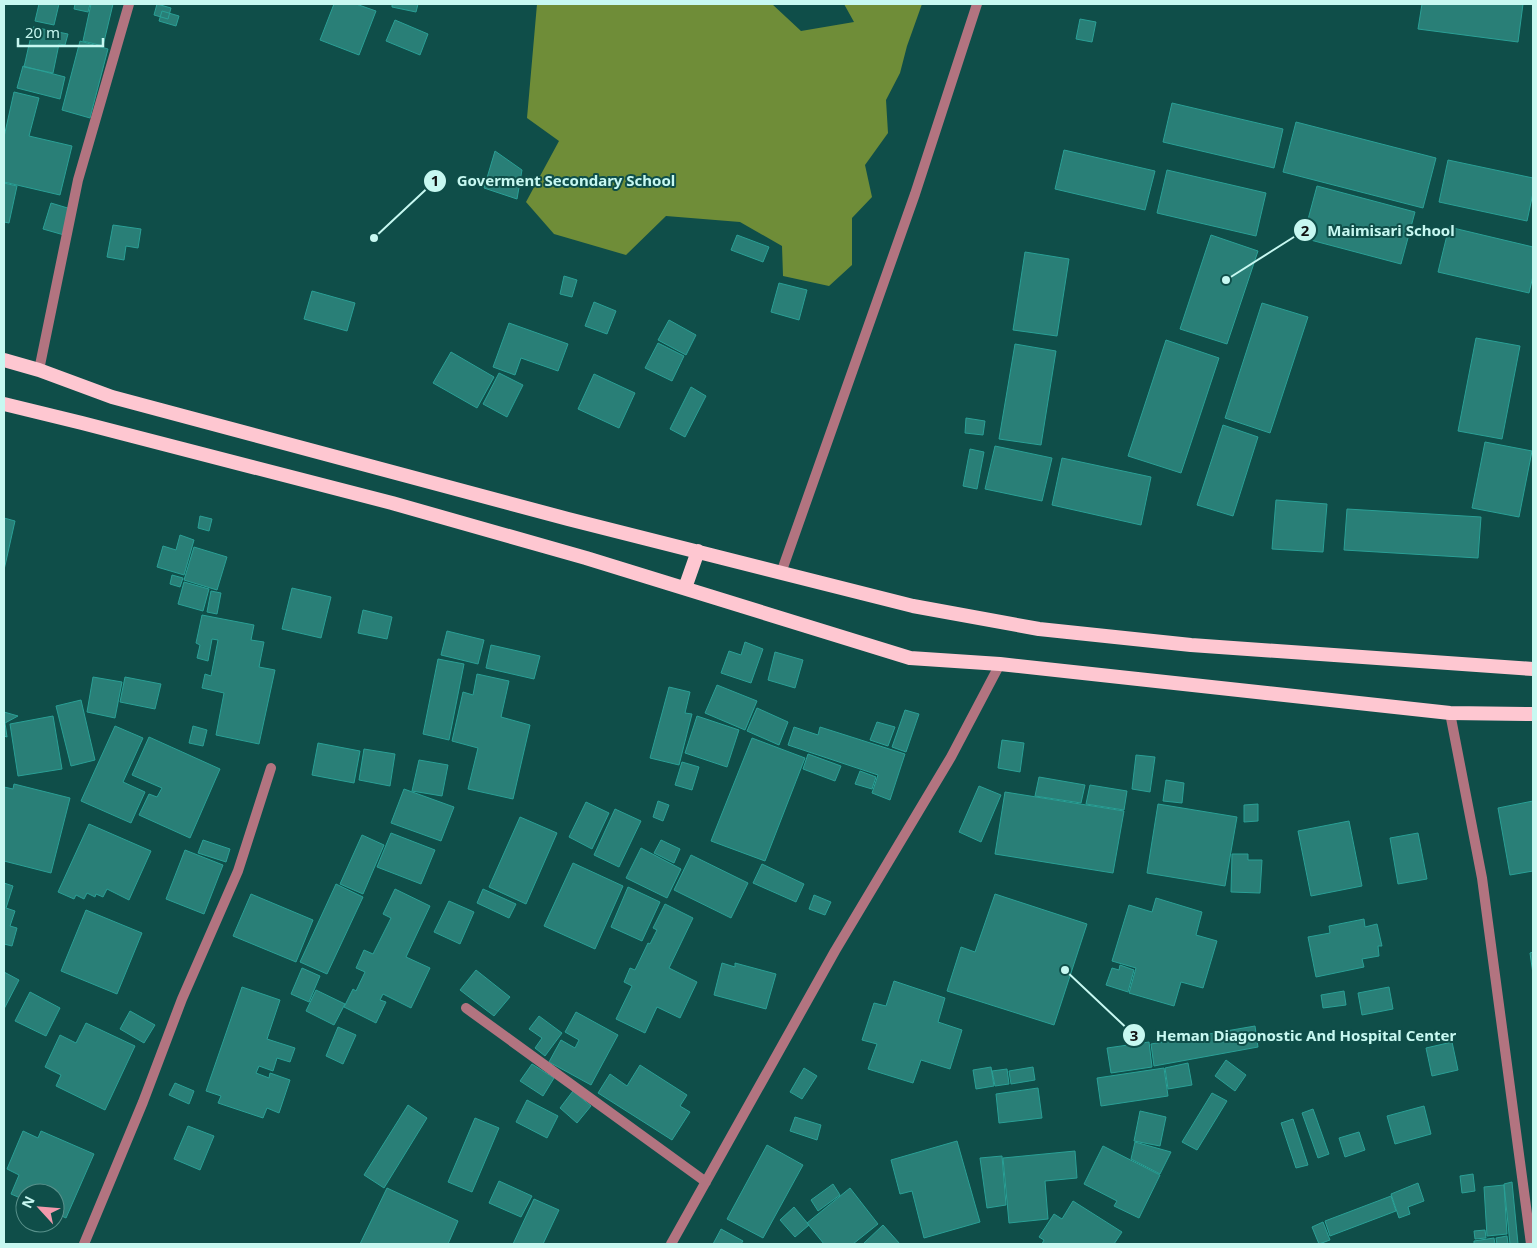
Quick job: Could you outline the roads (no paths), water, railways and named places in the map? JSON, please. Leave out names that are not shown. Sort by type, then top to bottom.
[{"type":"highway","points":[[4,360],[40,370],[112,396],[568,519],[913,606],[1040,629],[1191,645],[1533,669]]},
{"type":"highway","points":[[4,404],[392,503],[586,558],[910,658],[1000,664],[1450,713],[1533,714]]},
{"type":"highway","points":[[685,588],[698,552]]},
{"type":"street","points":[[40,370],[78,180],[129,4]]},
{"type":"street","points":[[781,573],[915,194],[977,4]]},
{"type":"street","points":[[672,1244],[835,951],[951,757],[1000,664]]},
{"type":"street","points":[[1450,713],[1482,878],[1531,1244]]},
{"type":"street","points":[[84,1244],[143,1102],[182,999],[238,872],[271,768]]},
{"type":"street","points":[[466,1008],[706,1182]]},
{"type":"place","name":"Goverment Secondary School","points":[[374,238]]},
{"type":"place","name":"Maimisari School","points":[[1226,280]]},
{"type":"place","name":"Heman Diagonostic And Hospital Center","points":[[1065,970]]}]
